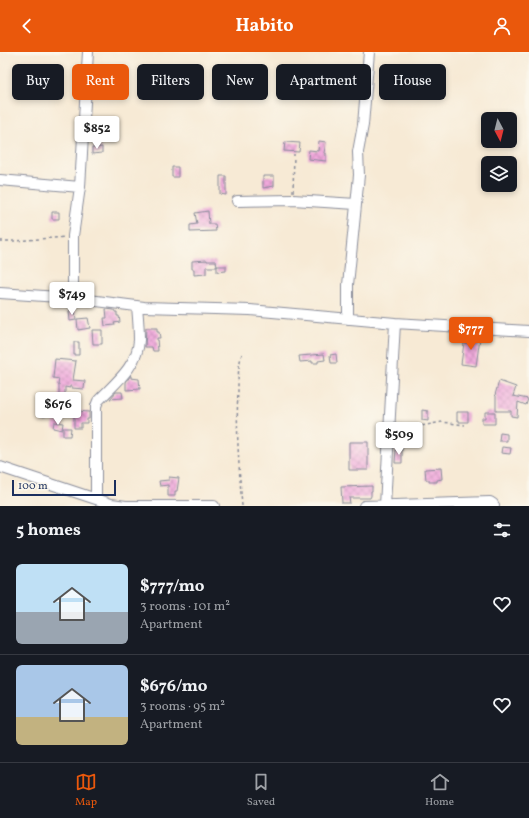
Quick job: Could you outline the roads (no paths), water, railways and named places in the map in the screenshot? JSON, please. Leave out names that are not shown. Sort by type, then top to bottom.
[{"type":"street","points":[[73,298],[73,236],[80,187],[88,52]]},
{"type":"street","points":[[348,319],[348,285],[359,175],[358,152],[363,125],[369,52]]},
{"type":"street","points":[[0,180],[80,187]]},
{"type":"street","points":[[237,201],[293,200],[356,204]]},
{"type":"street","points":[[0,293],[73,298],[138,306],[250,310],[396,323],[529,331]]},
{"type":"street","points":[[96,499],[96,406],[98,401],[127,370],[134,360],[139,341],[138,306]]},
{"type":"street","points":[[385,506],[396,323]]},
{"type":"street","points":[[0,467],[69,491],[119,505],[214,506]]},
{"type":"street","points":[[364,506],[490,502],[494,506]]}]
